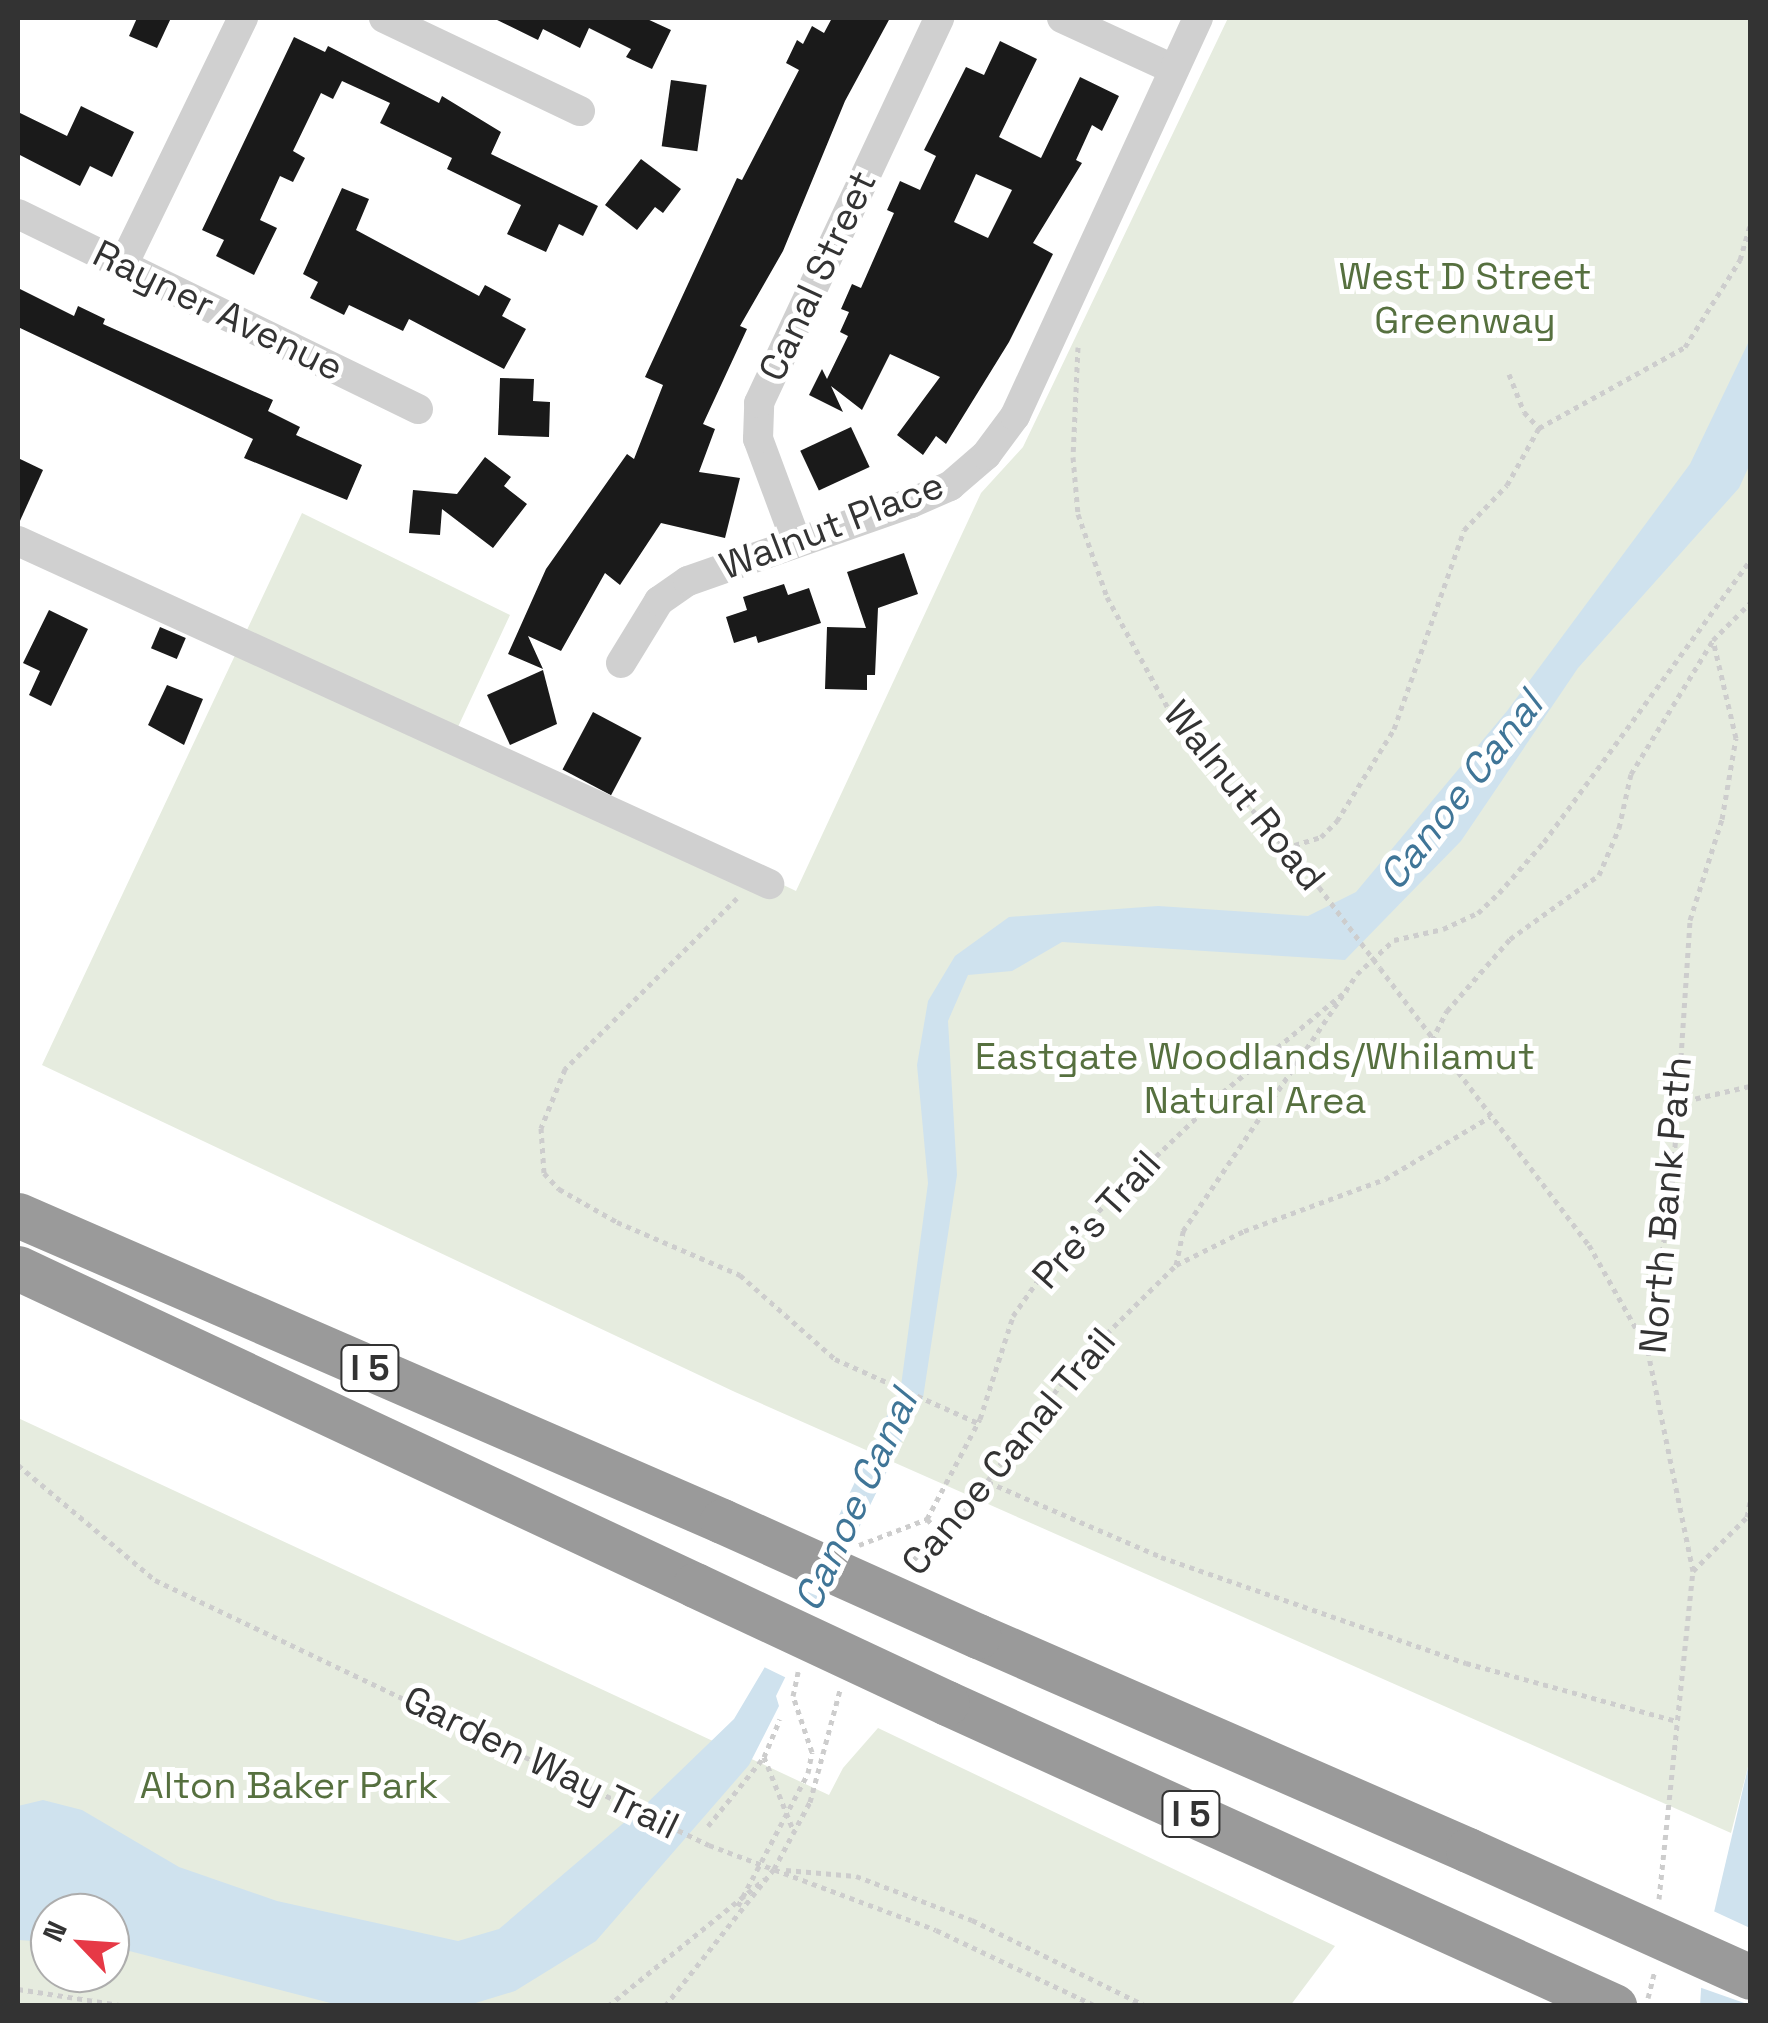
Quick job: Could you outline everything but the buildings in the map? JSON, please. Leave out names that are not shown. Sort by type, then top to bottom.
[{"type":"highway","name":"I 5","points":[[18,1215],[722,1521],[1750,1977]]},
{"type":"highway","name":"I 5","points":[[18,1268],[947,1703],[1614,2006]]},
{"type":"street","points":[[123,265],[243,18]]},
{"type":"street","points":[[384,18],[580,111]]},
{"type":"street","name":"Canal Street","points":[[796,541],[758,439],[759,403],[939,18]]},
{"type":"street","points":[[1062,18],[1174,69]]},
{"type":"street","points":[[1056,323],[1198,18]]},
{"type":"street","name":"Rayner Avenue","points":[[18,214],[418,410]]},
{"type":"street","name":"Walnut Place","points":[[622,663],[659,600],[688,581],[950,486],[986,455],[1015,416],[1056,323]]},
{"type":"street","points":[[18,540],[763,881]]},
{"type":"path","points":[[1285,848],[1321,837],[1337,821],[1394,729],[1464,530],[1507,486],[1539,428],[1685,347],[1740,260],[1750,226]]},
{"type":"path","name":"Walnut Road","points":[[1056,323],[1078,342],[1073,457],[1078,514],[1106,598],[1174,719],[1319,887],[1589,1244],[1648,1351]]},
{"type":"path","points":[[1509,374],[1524,412],[1539,428]]},
{"type":"path","name":"Pre's Trail","points":[[927,1519],[978,1423],[1013,1316],[1062,1246],[1223,1092],[1349,988],[1394,940],[1444,929],[1478,913],[1544,842],[1750,561]]},
{"type":"path","points":[[1432,1040],[1447,1011],[1510,939],[1599,875],[1619,828],[1630,774],[1713,640],[1750,603]]},
{"type":"path","name":"North Bank Path","points":[[1659,1906],[1693,1571],[1648,1351],[1673,1177],[1690,920],[1722,819],[1736,738],[1713,640]]},
{"type":"path","points":[[763,881],[565,1069],[542,1128],[544,1172],[559,1189],[617,1222],[728,1268],[768,1293],[835,1358],[978,1423]]},
{"type":"path","points":[[1176,1265],[1183,1231],[1349,988]]},
{"type":"path","points":[[1676,1103],[1750,1086]]},
{"type":"path","name":"Canoe Canal Trail","points":[[899,1581],[988,1482],[1078,1362],[1176,1265],[1244,1231],[1386,1179],[1490,1117]]},
{"type":"path","name":"Garden Way Trail","points":[[18,1466],[155,1580],[709,1845],[936,1930],[1096,2006]]},
{"type":"path","points":[[988,1482],[1162,1557],[1466,1663],[1676,1720]]},
{"type":"path","points":[[1693,1571],[1746,1516],[1750,1502]]},
{"type":"path","points":[[854,1550],[927,1519],[941,1533]]},
{"type":"path","points":[[738,1906],[787,1817],[812,1752],[792,1696],[800,1669]]},
{"type":"path","points":[[665,2006],[774,1869],[810,1802],[845,1682]]},
{"type":"path","points":[[708,1826],[764,1757],[780,1719]]},
{"type":"path","points":[[764,1757],[794,1832]]},
{"type":"path","points":[[608,2006],[701,1926],[738,1906],[774,1869]]},
{"type":"path","points":[[774,1869],[856,1876],[972,1920],[1146,2006]]},
{"type":"path","points":[[1646,2006],[1655,1961]]},
{"type":"path","points":[[18,1989],[126,2006]]},
{"type":"green space","name":"Eastgate Woodlands/Whilamut Natural Area","points":[[1228,18],[1750,18],[1750,1759],[1731,1833],[735,1392],[42,1065],[302,513],[510,615],[457,729],[796,891],[981,493],[1023,447]]},
{"type":"green space","name":"Alton Baker Park","points":[[18,1418],[829,1795],[843,1768],[878,1728],[1335,1946],[1290,2006],[18,2005]]},
{"type":"water","name":"Canoe Canal","points":[[1750,339],[1750,464],[1739,488],[1578,668],[1461,841],[1345,960],[1062,942],[1012,971],[968,975],[948,1021],[957,1175],[923,1398],[776,1696],[779,1706],[749,1765],[596,1941],[515,1991],[469,2005],[342,2006],[130,1951],[130,1893],[30,1893],[30,1941],[18,1940],[18,1806],[43,1800],[82,1810],[179,1867],[277,1901],[458,1941],[499,1929],[647,1803],[734,1719],[772,1655],[901,1386],[928,1183],[917,1065],[928,1001],[955,956],[1009,917],[1158,906],[1308,916],[1356,892],[1507,711],[1690,464]]},
{"type":"water","points":[[1750,1759],[1750,2005],[1700,2006],[1703,1959]]},
{"type":"pier","points":[[827,1520],[861,1534],[834,1602],[799,1589]]},
{"type":"pier","points":[[792,1596],[823,1611],[789,1679],[759,1664]]},
{"type":"pier","points":[[1709,1909],[1750,1928],[1750,2005],[1696,1986]]},
{"type":"park label","name":"West D Street Greenway","points":[[1465,298]]}]
